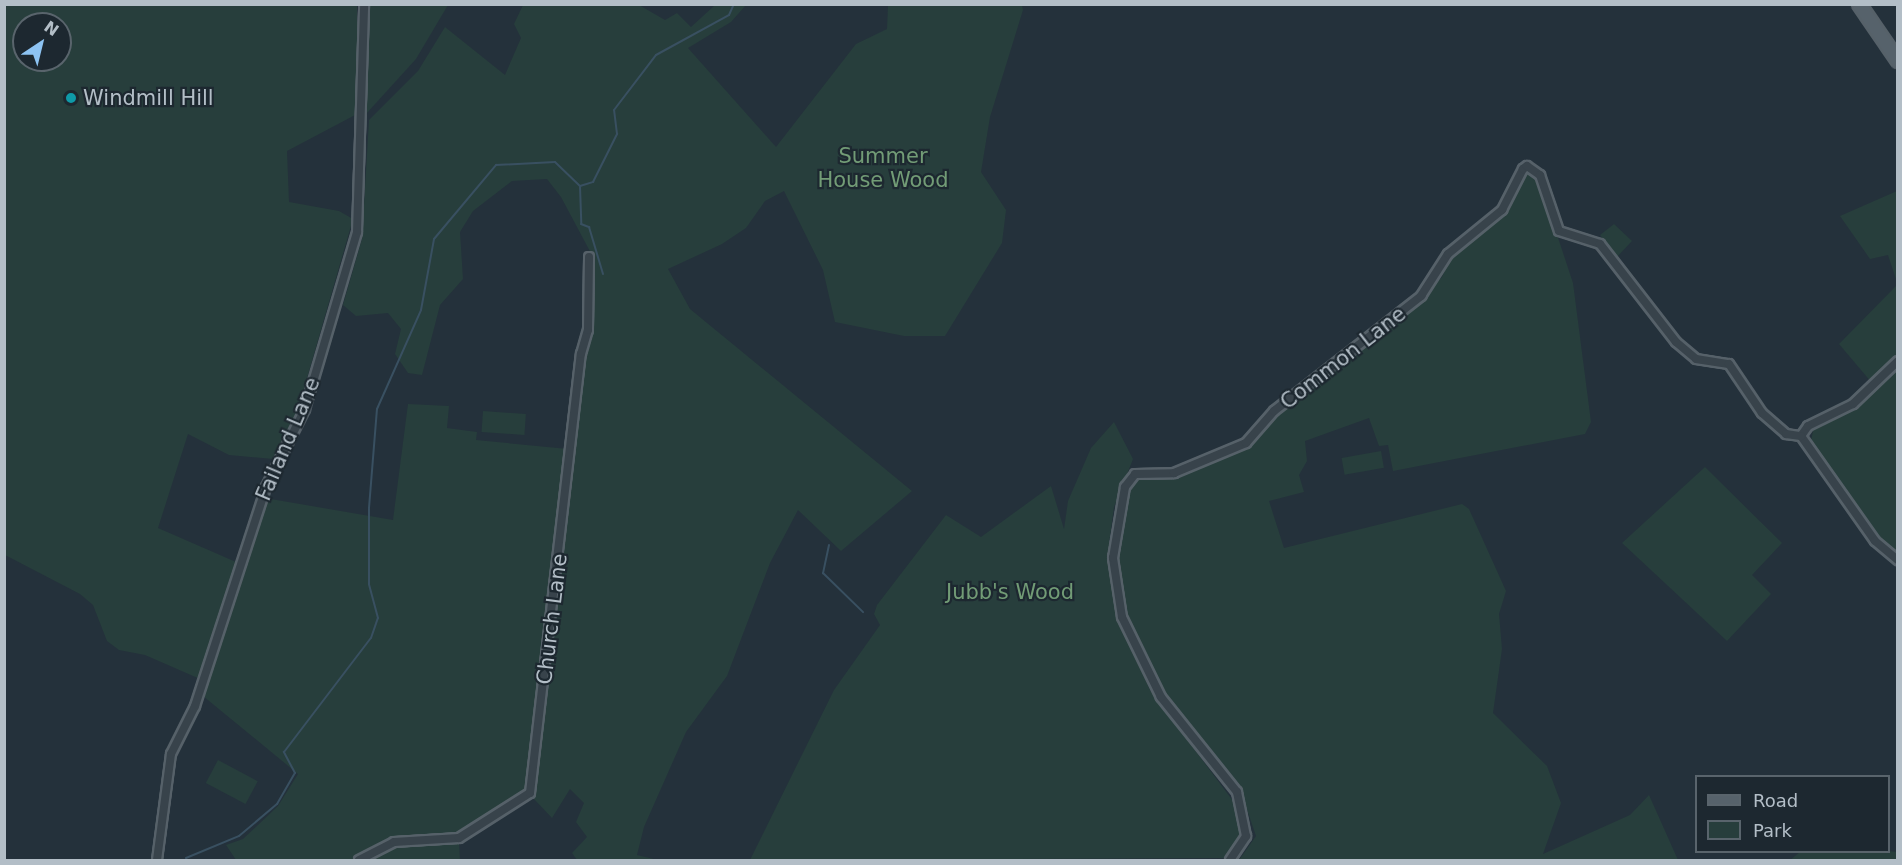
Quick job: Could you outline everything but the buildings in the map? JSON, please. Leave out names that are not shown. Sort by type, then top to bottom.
[{"type":"main road","points":[[1859,4],[1898,61]]},
{"type":"street","name":"Failand Lane","points":[[157,861],[171,754],[195,706],[266,487],[305,409],[357,232],[364,4]]},
{"type":"street","name":"Common Lane","points":[[1230,861],[1246,836],[1237,792],[1161,697],[1122,617],[1113,558],[1125,487],[1135,474],[1174,473],[1246,443],[1274,411],[1421,296],[1448,254],[1502,210],[1523,169],[1527,166],[1540,175],[1559,231],[1600,244],[1676,342],[1696,359],[1730,364],[1762,413],[1786,434],[1800,436]]},
{"type":"street","name":"Church Lane","points":[[359,861],[394,842],[459,838],[530,793],[580,362],[588,330],[590,257]]},
{"type":"street","points":[[1898,361],[1853,404],[1808,426],[1800,436],[1869,533],[1898,560]]},
{"type":"green space","points":[[4,5],[357,5],[357,114],[287,151],[289,202],[339,211],[353,219],[294,423],[273,459],[229,455],[188,434],[158,528],[236,562],[200,679],[145,655],[119,650],[107,641],[93,605],[80,594],[5,555]]},
{"type":"green space","points":[[368,5],[448,5],[416,59],[366,114]]},
{"type":"green space","name":"Summer House Wood","points":[[523,5],[639,5],[665,20],[677,13],[691,27],[715,5],[746,5],[731,22],[688,48],[776,147],[856,44],[887,29],[888,5],[1022,5],[1023,10],[990,117],[981,172],[1006,210],[1002,243],[945,336],[904,336],[835,322],[823,270],[784,191],[765,201],[746,228],[722,244],[668,269],[690,309],[912,491],[841,551],[798,510],[770,563],[727,676],[686,732],[644,827],[637,855],[658,860],[577,860],[572,853],[587,837],[576,822],[584,803],[570,789],[552,818],[533,798],[582,372],[592,330],[593,257],[561,197],[547,179],[512,181],[473,211],[460,232],[463,279],[440,305],[422,375],[408,373],[395,354],[401,329],[388,313],[356,316],[343,305],[362,239],[369,120],[418,71],[445,27],[505,75],[521,38],[514,24]]},
{"type":"green space","points":[[1526,171],[1540,183],[1573,283],[1591,422],[1585,434],[1393,471],[1388,445],[1379,446],[1369,418],[1305,441],[1307,461],[1299,475],[1304,492],[1269,501],[1284,548],[1462,504],[1469,509],[1506,591],[1499,614],[1502,649],[1493,713],[1547,766],[1561,803],[1543,854],[1630,815],[1649,795],[1678,860],[1239,860],[1256,836],[1242,795],[1164,694],[1126,616],[1116,564],[1129,487],[1136,477],[1189,472],[1247,448],[1282,407],[1410,310],[1442,277],[1452,255],[1503,213]]},
{"type":"green space","points":[[1898,191],[1897,282],[1888,255],[1870,259],[1840,216]]},
{"type":"green space","points":[[1614,224],[1632,241],[1616,258],[1600,235]]},
{"type":"green space","points":[[1897,285],[1897,358],[1872,383],[1839,344]]},
{"type":"green space","points":[[1897,367],[1897,556],[1877,540],[1811,441],[1814,426],[1854,409]]},
{"type":"green space","points":[[408,404],[449,406],[447,428],[477,432],[476,440],[568,449],[527,790],[457,835],[394,839],[354,860],[236,860],[226,845],[243,839],[278,806],[298,774],[203,696],[265,498],[393,520]]},
{"type":"green space","points":[[483,411],[526,414],[524,435],[482,432]]},
{"type":"green space","name":"Jubb's Wood","points":[[1114,422],[1133,459],[1114,507],[1109,544],[1114,605],[1150,690],[1239,809],[1240,842],[1227,858],[750,860],[834,690],[880,625],[874,614],[877,605],[946,515],[981,537],[1051,486],[1064,529],[1068,501],[1091,448]]},
{"type":"green space","points":[[1381,451],[1384,468],[1345,475],[1342,458]]},
{"type":"green space","points":[[1705,467],[1782,543],[1752,575],[1771,594],[1727,641],[1622,543]]},
{"type":"green space","points":[[218,760],[258,781],[246,804],[206,783]]},
{"type":"green space","points":[[459,842],[460,860],[367,860],[401,844]]},
{"type":"green space","points":[[1897,852],[1897,860],[1790,860],[1799,853]]},
{"type":"waterway","points":[[186,858],[239,836],[277,804],[295,773],[284,752],[371,638],[378,618],[369,584],[369,508],[377,409],[421,310],[434,239],[496,165],[555,162],[580,186],[593,182],[617,134],[614,110],[656,55],[729,15],[734,4]]},
{"type":"waterway","points":[[580,186],[581,224],[589,227],[603,274]]},
{"type":"waterway","points":[[829,545],[823,573],[863,612]]},
{"type":"place","name":"Windmill Hill","points":[[71,98]]}]
